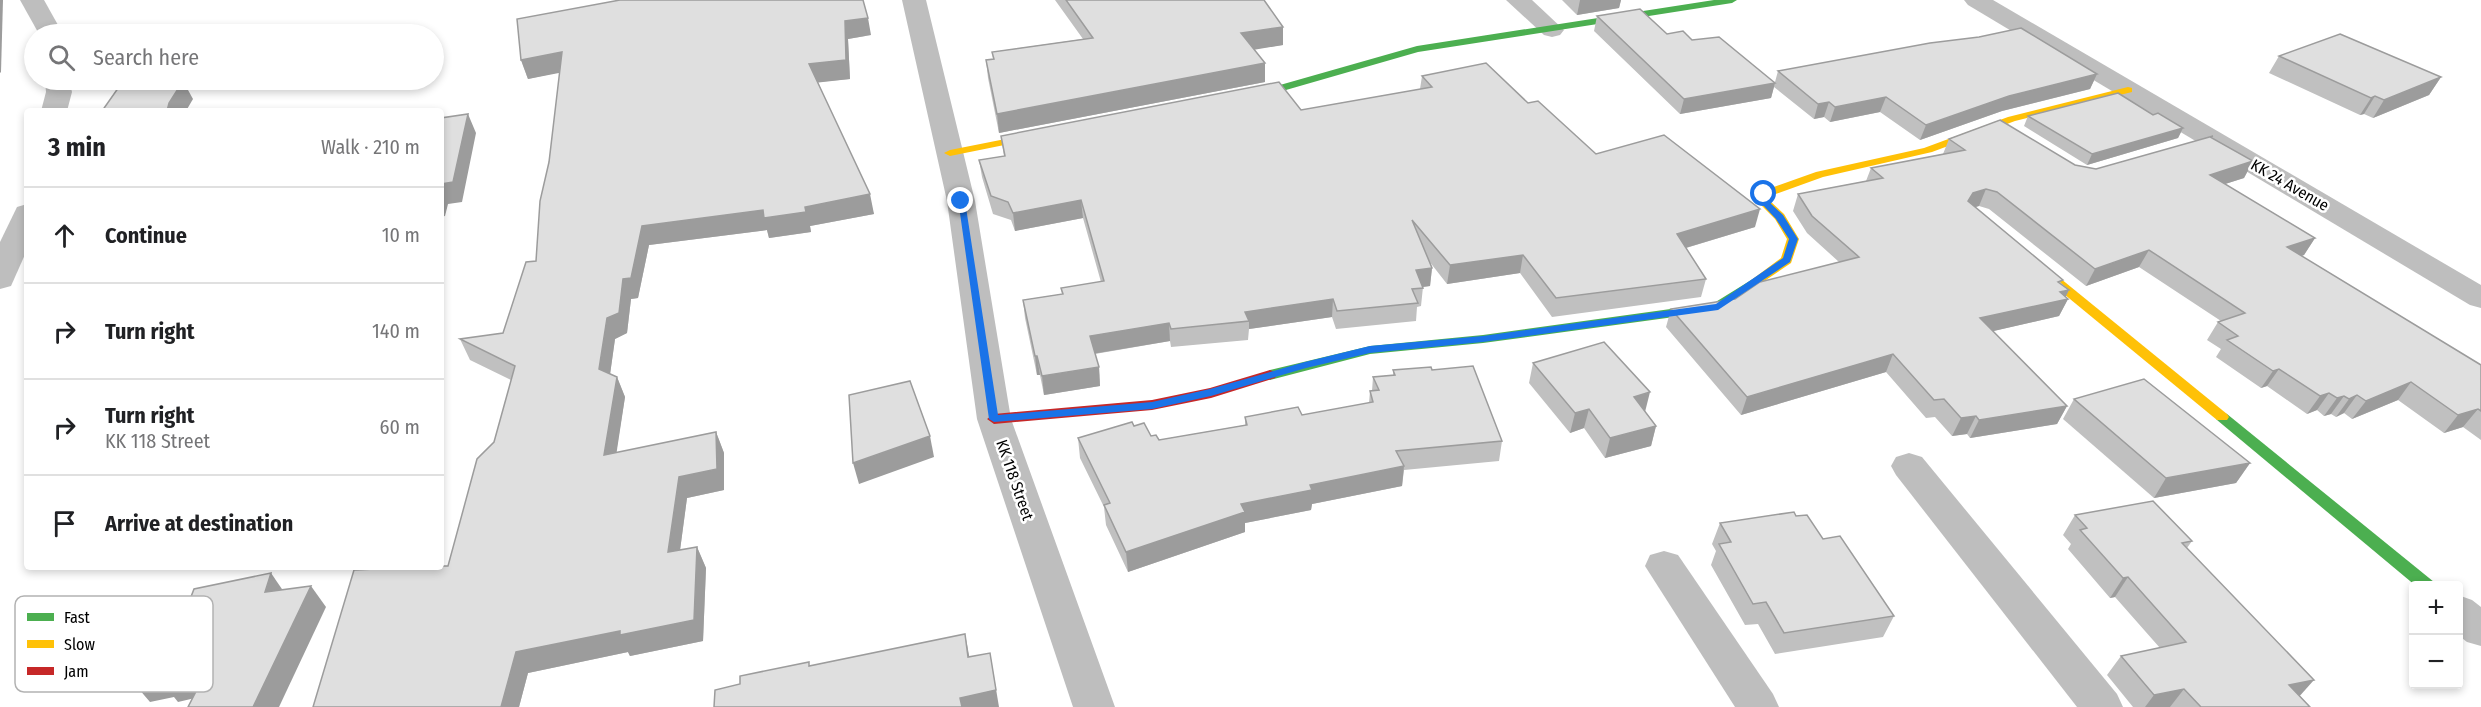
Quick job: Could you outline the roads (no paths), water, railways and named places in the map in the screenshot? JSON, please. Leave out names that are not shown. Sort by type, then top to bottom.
[{"type":"street","points":[[32,0],[45,24]]},
{"type":"street","name":"KK 118 Street","points":[[914,0],[961,201],[994,419],[1095,707]]},
{"type":"street","points":[[1518,0],[1552,30]]},
{"type":"street","points":[[1229,99],[1275,90],[1417,49],[1552,30],[1732,0]]},
{"type":"street","name":"KK 24 Avenue","points":[[1976,0],[2481,298]]},
{"type":"street","points":[[55,108],[59,90]]},
{"type":"street","points":[[994,419],[1152,405],[1211,393],[1305,365],[1370,350],[1483,339],[1718,307],[1787,260],[1793,239],[1780,217],[1764,202],[1764,194],[1779,186],[1829,171],[1932,149],[1973,132],[2036,112],[2128,90]]},
{"type":"street","points":[[1998,125],[2028,143]]},
{"type":"street","points":[[950,153],[1054,132]]},
{"type":"street","points":[[2175,151],[2212,139]]},
{"type":"street","points":[[0,279],[24,220]]},
{"type":"street","points":[[2021,252],[2423,581]]},
{"type":"street","points":[[1909,466],[2102,707]]},
{"type":"street","points":[[1664,566],[1758,707]]},
{"type":"street","points":[[2463,615],[2481,630]]}]
